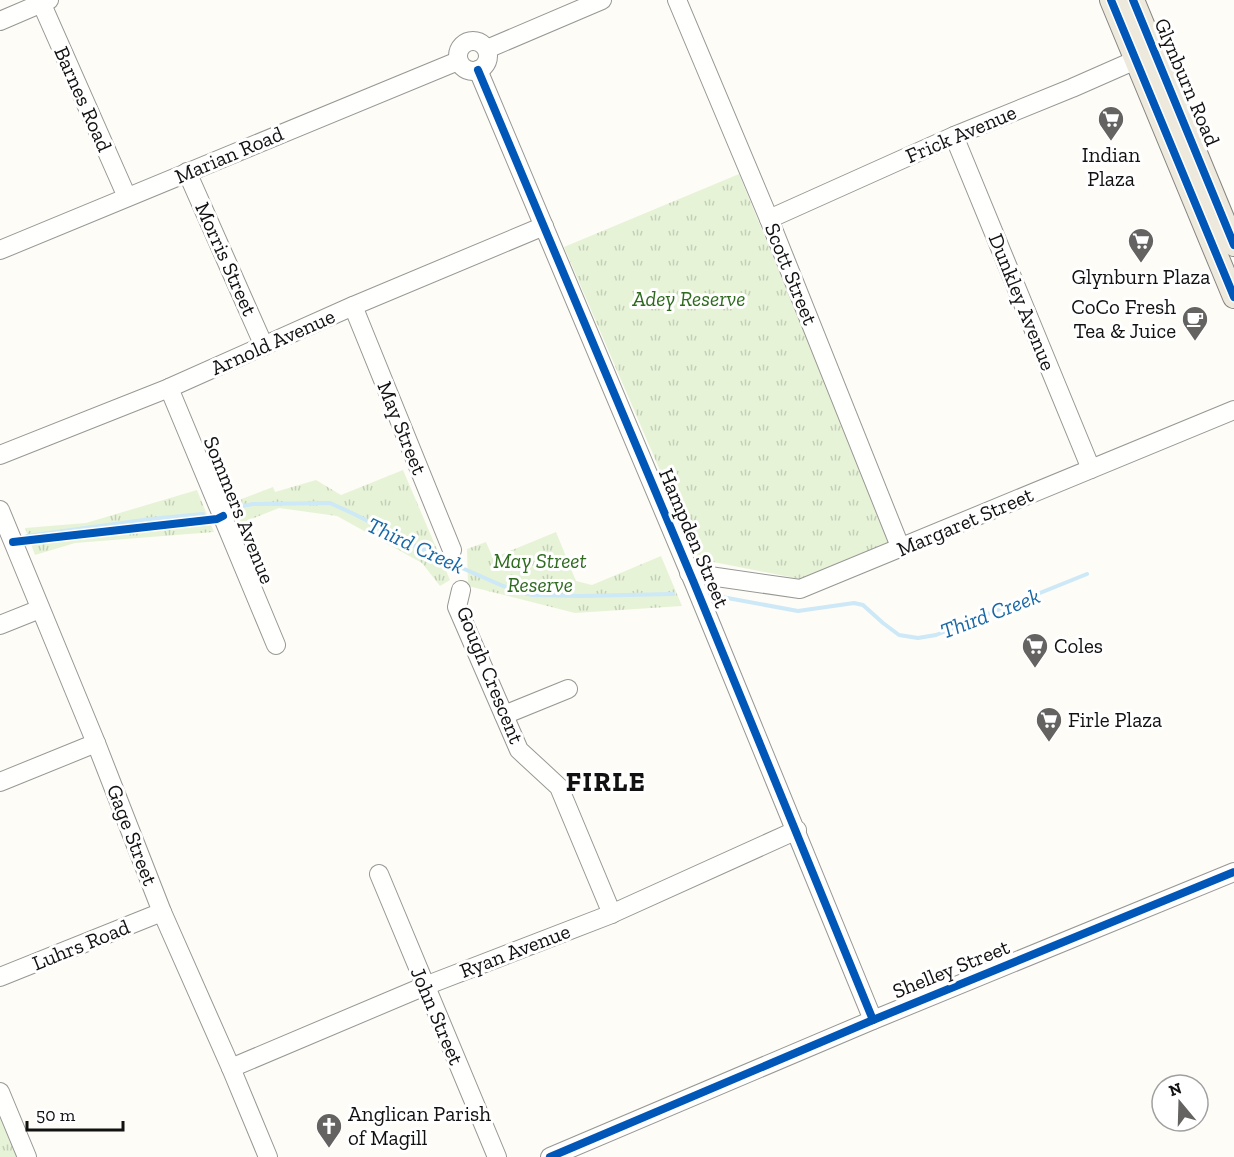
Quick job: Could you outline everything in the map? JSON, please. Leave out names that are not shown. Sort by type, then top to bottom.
[{"type":"main road","name":"Glynburn Road","points":[[1111,0],[1145,56],[1174,97],[1234,245]]},
{"type":"main road","name":"Glynburn Road","points":[[1133,0],[1145,56],[1174,150],[1234,297]]},
{"type":"main road","points":[[1174,97],[1168,111],[1174,150]]},
{"type":"street","points":[[487,49],[602,0]]},
{"type":"street","name":"Scott Street","points":[[677,0],[769,219],[900,549]]},
{"type":"street","points":[[0,21],[43,1]]},
{"type":"street","name":"Barnes Road","points":[[43,1],[127,197]]},
{"type":"street","points":[[470,40],[478,41],[487,49],[487,63],[478,70],[465,70],[458,60],[458,50],[470,40]]},
{"type":"street","name":"Frick Avenue","points":[[769,219],[954,136],[1145,56]]},
{"type":"street","name":"Marian Road","points":[[0,250],[458,60]]},
{"type":"street","name":"Hampden Street","points":[[478,70],[796,830],[873,1020]]},
{"type":"street","name":"Dunkley Avenue","points":[[954,136],[1091,469]]},
{"type":"street","name":"Morris Street","points":[[187,172],[264,346]]},
{"type":"street","name":"Arnold Avenue","points":[[0,455],[169,388],[353,306],[544,226]]},
{"type":"street","name":"May Street","points":[[353,306],[452,550]]},
{"type":"street","name":"Sommers Avenue","points":[[169,388],[276,645]]},
{"type":"street","name":"Margaret Street","points":[[689,573],[800,590],[1234,410]]},
{"type":"street","name":"Gage Street","points":[[0,510],[96,743],[162,912],[268,1157]]},
{"type":"street","name":"Gough Crescent","points":[[460,590],[457,607],[519,750],[559,787],[612,914]]},
{"type":"street","points":[[0,625],[40,609]]},
{"type":"street","points":[[504,715],[568,689]]},
{"type":"street","points":[[0,782],[96,743]]},
{"type":"street","name":"Ryan Avenue","points":[[231,1068],[424,986],[612,914],[796,830]]},
{"type":"street","name":"Shelley Street","points":[[550,1157],[873,1020],[1234,872]]},
{"type":"street","name":"John Street","points":[[379,874],[497,1157]]},
{"type":"street","name":"Luhrs Road","points":[[0,977],[162,912]]},
{"type":"street","points":[[0,1092],[27,1157]]},
{"type":"green space","name":"Adey Reserve","points":[[739,174],[893,547],[805,580],[698,559],[564,247]]},
{"type":"green space","name":"May Street Reserve","points":[[403,470],[450,580],[440,586],[422,563],[337,516],[279,508],[239,524],[231,503],[273,487],[275,492],[316,480],[341,495]]},
{"type":"green space","points":[[197,490],[214,532],[75,543],[35,555],[25,528],[86,523]]},
{"type":"green space","name":"May Street Reserve","points":[[556,532],[576,581],[592,585],[661,556],[682,606],[575,613],[468,586],[467,549],[486,542],[493,558]]},
{"type":"green space","points":[[0,1107],[20,1157],[0,1157]]},
{"type":"waterway","name":"Third Creek","points":[[231,508],[253,504],[330,503],[446,561],[503,586],[532,595],[673,594]]},
{"type":"waterway","name":"Third Creek","points":[[27,536],[203,514]]},
{"type":"waterway","name":"Third Creek","points":[[722,597],[798,611],[854,603],[863,605],[899,635],[918,638],[936,635],[1087,574]]},
{"type":"cycle path","points":[[1111,0],[1234,297]]},
{"type":"cycle path","points":[[1133,0],[1234,245]]},
{"type":"cycle path","points":[[478,70],[694,583],[873,1020]]},
{"type":"cycle path","points":[[13,542],[217,519],[223,516]]},
{"type":"cycle path","points":[[550,1157],[873,1020],[1234,872]]},
{"type":"place","name":"Indian Plaza","points":[[1111,142]]},
{"type":"place","name":"Glynburn Plaza","points":[[1141,264]]},
{"type":"place","name":"CoCo Fresh Tea & Juice","points":[[1195,342]]},
{"type":"place","name":"Coles","points":[[1035,669]]},
{"type":"place","name":"Firle Plaza","points":[[1049,743]]},
{"type":"place","name":"Anglican Parish of Magill","points":[[329,1149]]},
{"type":"district","name":"FIRLE","points":[[606,782]]}]
